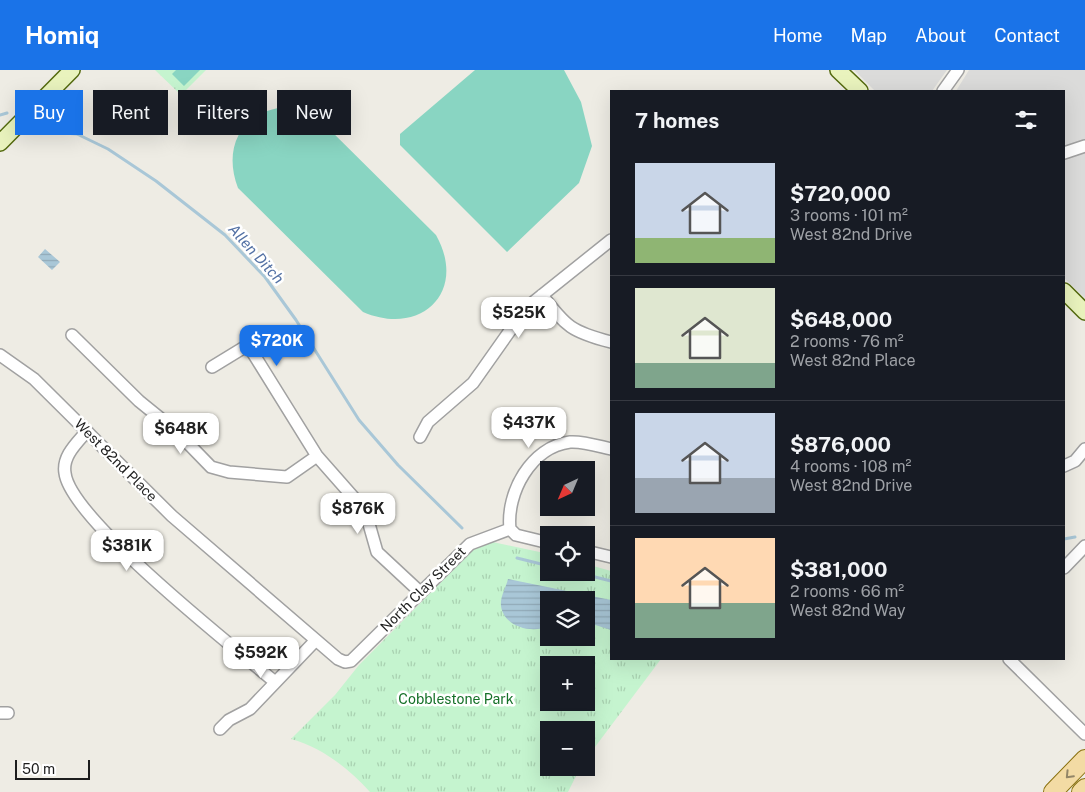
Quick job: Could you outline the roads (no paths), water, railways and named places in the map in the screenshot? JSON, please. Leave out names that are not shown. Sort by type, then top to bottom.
[{"type":"main road","points":[[1052,792],[1085,759]]},
{"type":"main road","points":[[1081,792],[1085,788]]},
{"type":"street","points":[[0,143],[72,70]]},
{"type":"street","points":[[838,70],[859,90]]},
{"type":"street","points":[[944,90],[958,70]]},
{"type":"street","points":[[1065,153],[1085,146]]},
{"type":"street","points":[[420,437],[428,422],[478,377],[518,316],[610,241]]},
{"type":"street","points":[[1065,292],[1085,312]]},
{"type":"street","points":[[542,295],[568,327],[589,336],[610,342]]},
{"type":"street","points":[[72,335],[138,401],[176,431],[211,468],[229,472],[287,477],[317,456]]},
{"type":"street","points":[[212,367],[248,345],[317,456],[354,498],[367,518],[377,552],[420,592]]},
{"type":"street","name":"West 82nd Place","points":[[0,355],[34,380],[172,516],[338,659],[345,662]]},
{"type":"street","points":[[87,431],[71,450],[65,465],[67,481],[80,505],[151,576],[275,682]]},
{"type":"street","points":[[540,541],[516,535],[510,529],[510,506],[516,486],[529,466],[542,454],[569,442],[610,450]]},
{"type":"street","points":[[1065,466],[1074,461],[1085,449]]},
{"type":"street","name":"North Clay Street","points":[[345,662],[351,661],[470,544],[510,529]]},
{"type":"street","points":[[1065,567],[1085,546]]},
{"type":"street","points":[[595,553],[610,557]]},
{"type":"street","points":[[220,729],[229,720],[250,709],[316,640]]},
{"type":"street","points":[[1010,660],[1085,734]]},
{"type":"water","points":[[45,249],[60,262],[52,270],[38,257]]},
{"type":"water","points":[[508,579],[567,591],[540,591],[540,628],[527,629],[513,624],[503,613],[501,602]]},
{"type":"water","points":[[595,597],[610,600],[610,630],[595,625]]},
{"type":"waterway","name":"Allen Ditch","points":[[0,115],[7,113]]},
{"type":"waterway","name":"Allen Ditch","points":[[79,135],[108,149],[156,181],[225,235],[265,277],[296,320],[359,420],[398,465],[462,528]]},
{"type":"waterway","name":"Allen Ditch","points":[[1065,539],[1075,537]]},
{"type":"waterway","name":"Allen Ditch","points":[[517,558],[540,564]]},
{"type":"waterway","name":"Allen Ditch","points":[[595,577],[610,581]]},
{"type":"park label","name":"Cobblestone Park","points":[[456,699]]}]
